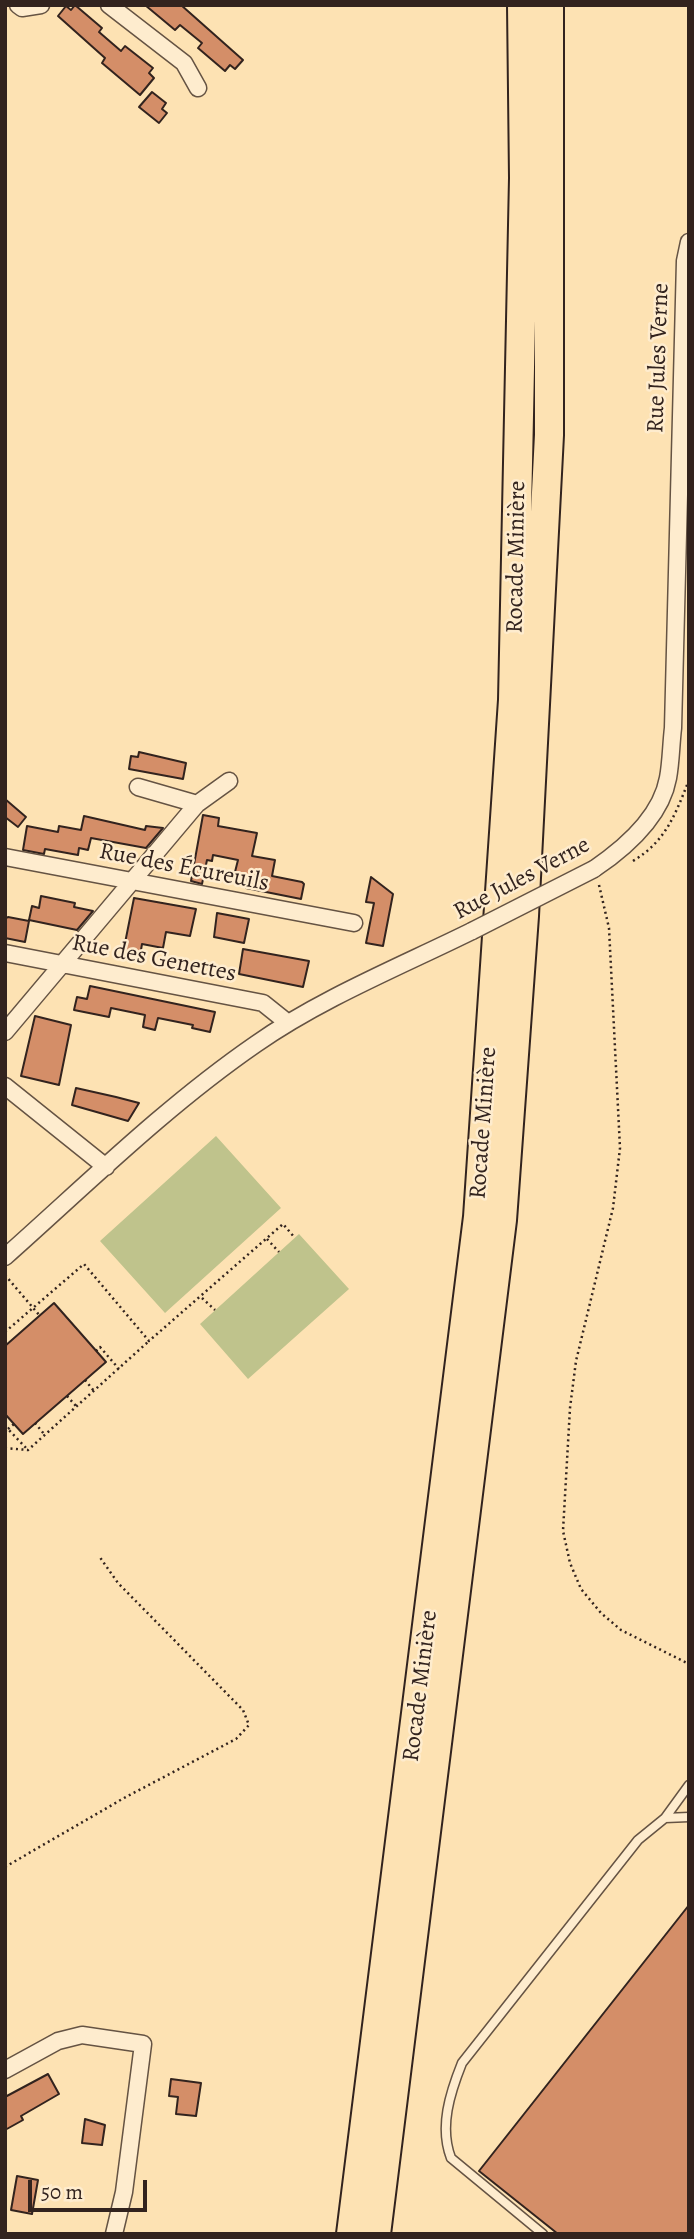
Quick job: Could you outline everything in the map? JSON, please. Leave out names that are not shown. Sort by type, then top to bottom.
[{"type":"highway","name":"Rocade Minière","points":[[351,2234],[478,1217],[513,701],[524,205],[522,5]]},
{"type":"highway","name":"Rocade Minière","points":[[376,2234],[502,1220],[524,916],[549,435],[549,5]]},
{"type":"street","points":[[18,5],[22,8],[41,5]]},
{"type":"street","points":[[109,5],[184,63],[198,88]]},
{"type":"street","name":"Rue Jules Verne","points":[[5,1257],[219,1070],[288,1023],[594,869],[635,837],[653,813],[668,781],[673,729],[685,261],[689,242]]},
{"type":"street","points":[[5,1032],[197,804],[229,781]]},
{"type":"street","points":[[138,787],[197,804]]},
{"type":"street","name":"Rue des Écureuils","points":[[5,858],[354,923]]},
{"type":"street","name":"Rue des Genettes","points":[[5,953],[263,1003],[288,1023]]},
{"type":"street","points":[[5,1086],[106,1167]]},
{"type":"street","points":[[5,2070],[58,2041],[82,2035],[143,2044],[124,2192],[114,2234]]},
{"type":"lane","points":[[543,2234],[451,2158],[446,2145],[448,2105],[454,2082],[462,2063],[638,1840],[665,1818],[689,1785]]},
{"type":"lane","points":[[665,1818],[689,1817]]},
{"type":"path","points":[[594,869],[609,928],[620,1148],[613,1208],[576,1361],[570,1408],[563,1531],[570,1563],[581,1589],[601,1613],[621,1630],[689,1664]]},
{"type":"path","points":[[5,1448],[28,1450],[283,1224],[295,1238]]},
{"type":"path","points":[[267,1239],[279,1252]]},
{"type":"path","points":[[5,1332],[84,1264],[149,1341]]},
{"type":"path","points":[[5,1275],[40,1316]]},
{"type":"path","points":[[202,1297],[215,1310]]},
{"type":"path","points":[[96,1350],[100,1348],[119,1368]]},
{"type":"path","points":[[85,1380],[94,1391]]},
{"type":"path","points":[[66,1396],[76,1406]]},
{"type":"path","points":[[35,1423],[45,1435]]},
{"type":"path","points":[[14,1424],[7,1430],[28,1450]]},
{"type":"path","points":[[5,1867],[124,1798],[236,1739],[250,1725],[243,1710],[118,1583],[99,1556]]},
{"type":"green space","points":[[216,1136],[281,1208],[165,1313],[100,1241]]},
{"type":"green space","points":[[299,1234],[349,1289],[248,1379],[200,1324]]},
{"type":"building","points":[[75,5],[102,28],[99,32],[121,51],[125,46],[153,68],[149,73],[154,78],[140,95],[102,63],[105,58],[58,16],[66,6],[71,10]]},
{"type":"building","points":[[145,5],[181,5],[243,60],[235,69],[230,65],[225,71],[198,48],[202,43],[180,25],[175,30]]},
{"type":"building","points":[[152,92],[166,103],[162,109],[167,113],[159,123],[139,107]]},
{"type":"building","points":[[139,752],[186,763],[183,779],[129,769],[131,756],[138,757]]},
{"type":"building","points":[[5,799],[26,817],[18,827],[5,817]]},
{"type":"building","points":[[203,815],[219,818],[218,826],[257,833],[252,856],[275,860],[272,876],[302,882],[304,884],[301,899],[246,888],[248,879],[234,876],[238,860],[213,855],[212,861],[207,860],[202,884],[191,881]]},
{"type":"building","points":[[84,816],[145,830],[146,826],[163,828],[146,848],[91,838],[88,850],[79,848],[78,855],[45,849],[44,854],[23,850],[27,826],[58,832],[59,826],[81,830]]},
{"type":"building","points":[[371,877],[393,894],[383,946],[366,943],[374,903],[366,902]]},
{"type":"building","points":[[41,896],[75,903],[74,907],[93,911],[77,930],[29,920],[32,906],[39,908]]},
{"type":"building","points":[[134,898],[196,909],[190,936],[166,932],[163,948],[142,944],[139,962],[122,958]]},
{"type":"building","points":[[217,913],[249,919],[244,943],[214,937]]},
{"type":"building","points":[[8,917],[29,921],[25,942],[5,938],[5,919]]},
{"type":"building","points":[[243,949],[309,961],[303,987],[239,974]]},
{"type":"building","points":[[90,986],[215,1012],[210,1032],[192,1028],[193,1025],[158,1018],[155,1030],[143,1027],[145,1015],[111,1008],[109,1017],[74,1010],[77,997],[87,999]]},
{"type":"building","points":[[35,1016],[71,1025],[59,1085],[21,1076]]},
{"type":"building","points":[[76,1088],[139,1103],[128,1121],[72,1105]]},
{"type":"building","points":[[54,1303],[106,1362],[23,1434],[5,1414],[5,1346]]},
{"type":"building","points":[[689,1905],[689,2234],[558,2234],[479,2171]]},
{"type":"building","points":[[48,2074],[59,2094],[21,2116],[23,2120],[5,2130],[5,2097]]},
{"type":"building","points":[[171,2079],[201,2083],[196,2116],[176,2114],[178,2097],[169,2096]]},
{"type":"building","points":[[85,2119],[105,2125],[102,2145],[82,2143]]},
{"type":"building","points":[[17,2176],[38,2180],[32,2214],[11,2210]]}]
